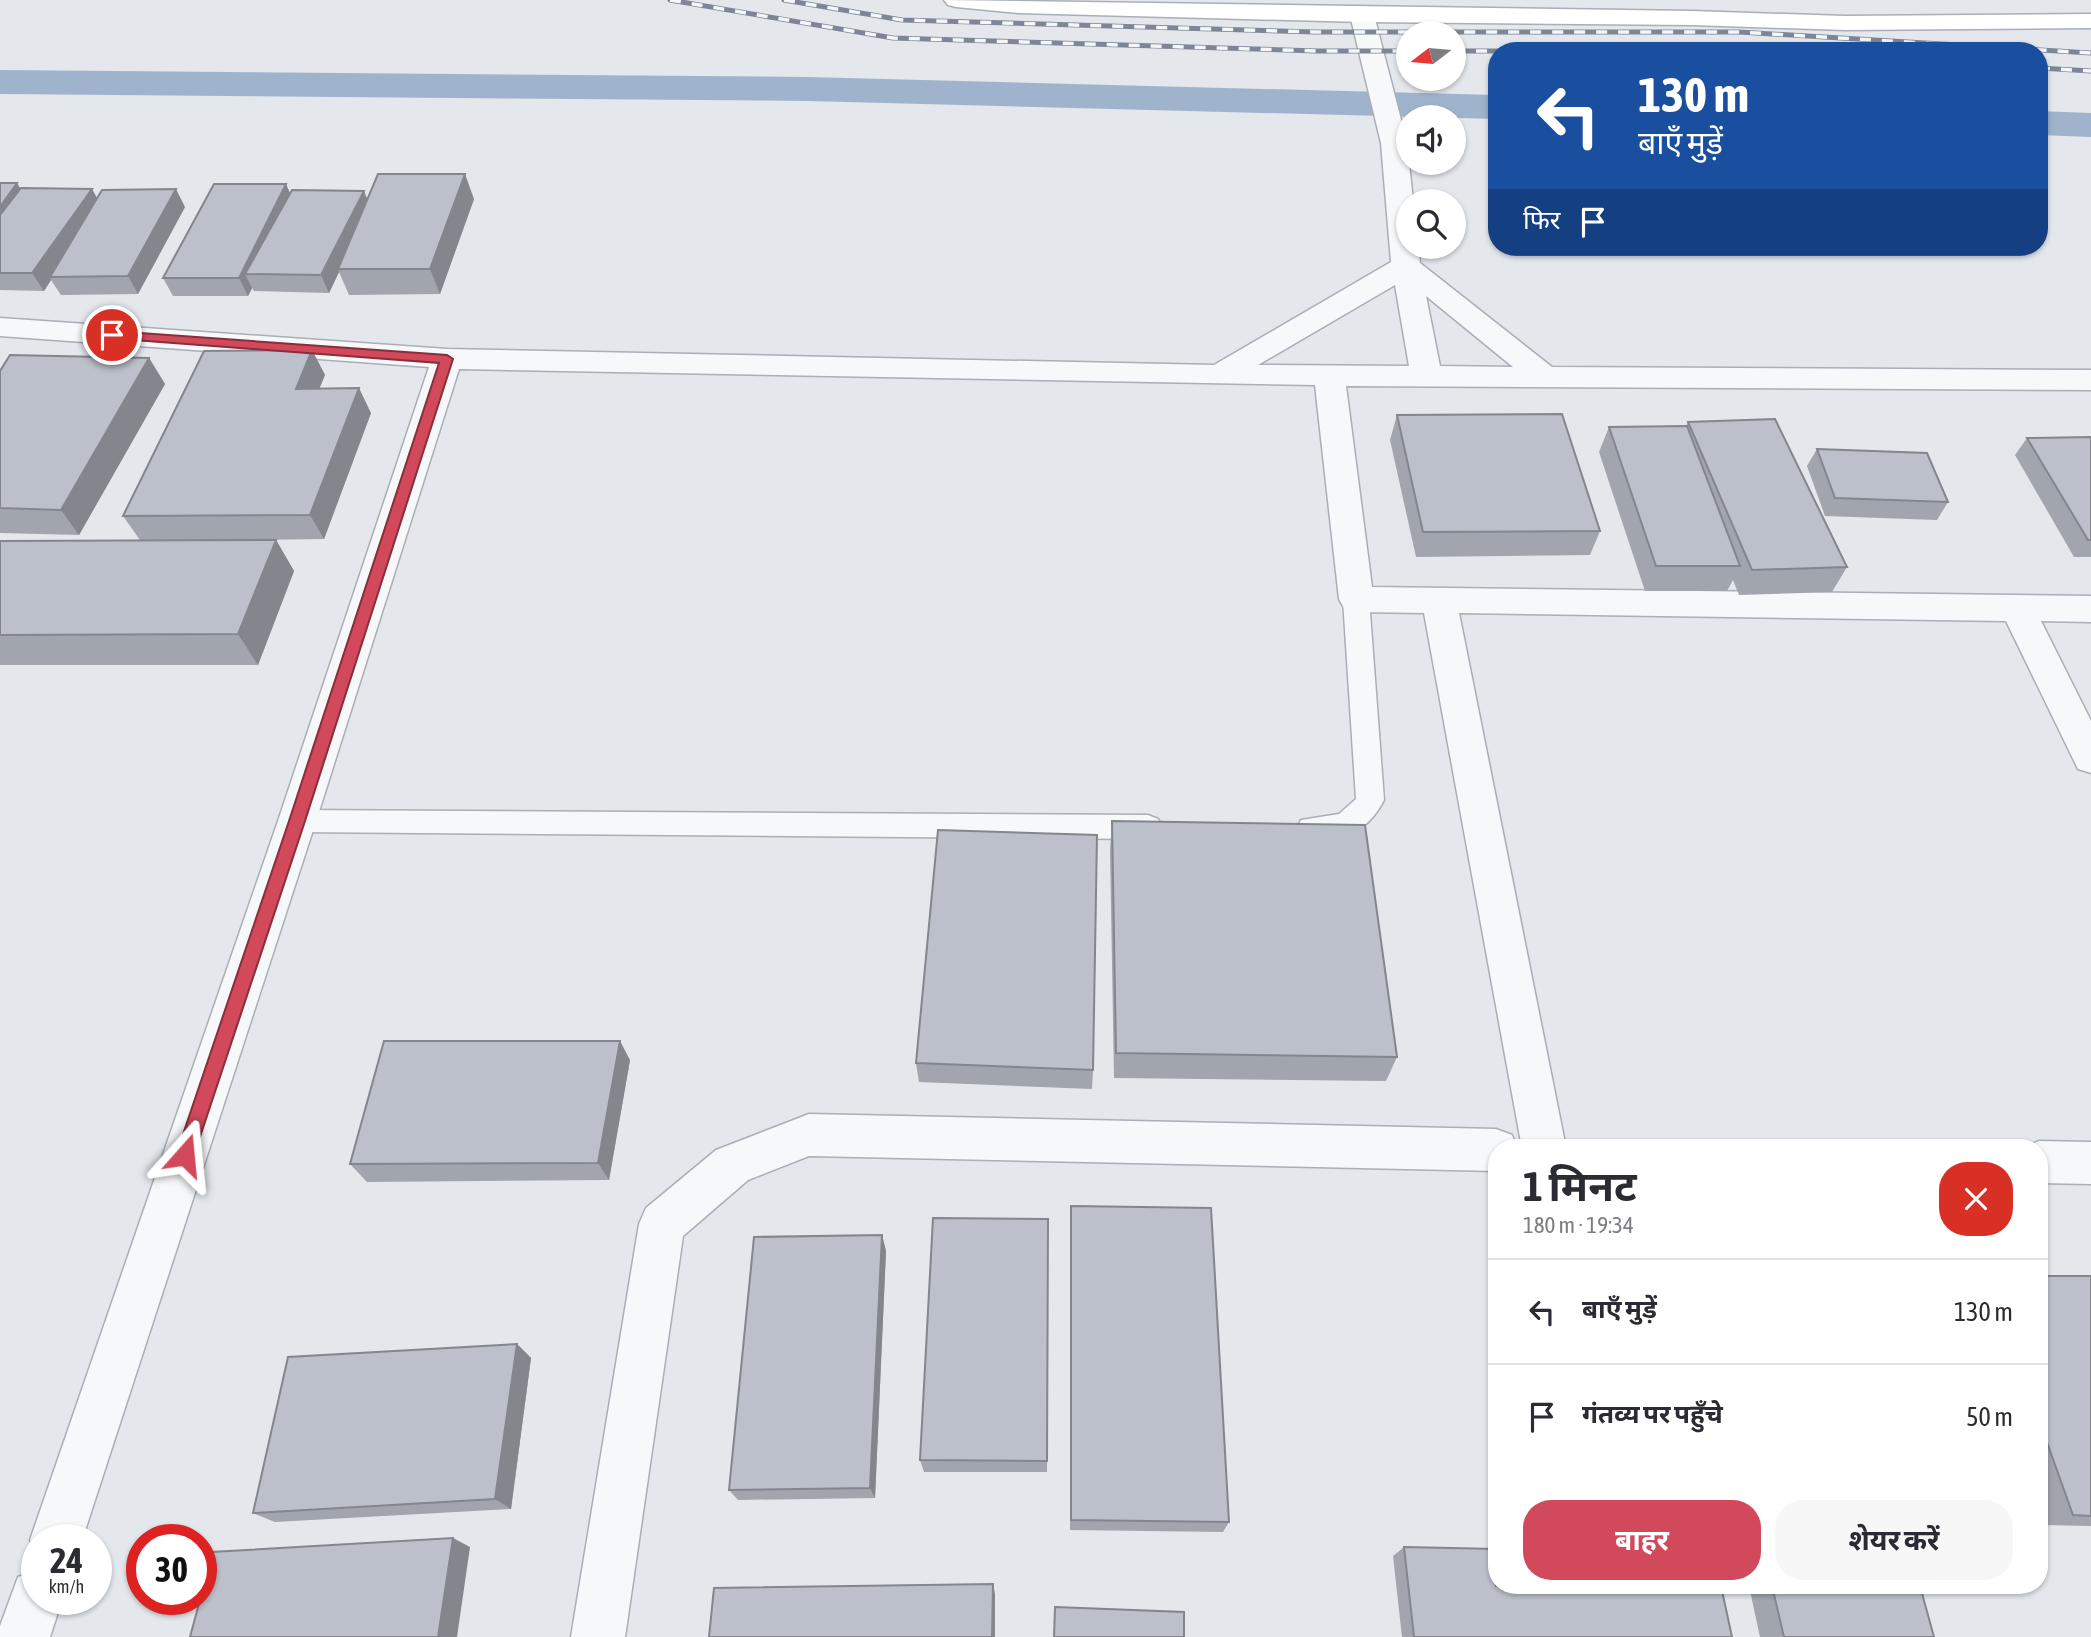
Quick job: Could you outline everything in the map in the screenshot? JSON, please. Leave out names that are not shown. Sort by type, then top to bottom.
[{"type":"main road","points":[[956,0],[1018,6],[1362,15],[1692,18],[1845,23],[2091,21]]},
{"type":"street","points":[[1362,15],[1394,144],[1406,266],[1426,375]]},
{"type":"street","points":[[1221,374],[1406,266]]},
{"type":"street","points":[[1406,266],[1544,376]]},
{"type":"street","points":[[0,327],[447,359],[1221,374],[2091,380]]},
{"type":"street","points":[[61,1524],[297,821],[447,359]]},
{"type":"street","points":[[1329,374],[1356,599],[2091,608]]},
{"type":"street","points":[[1439,600],[1542,1139]]},
{"type":"street","points":[[2017,607],[2091,758]]},
{"type":"street","points":[[598,1637],[662,1224],[732,1166],[809,1135],[1488,1150]]},
{"type":"street","points":[[2048,1162],[2091,1163]]},
{"type":"street","points":[[23,1637],[31,1615]]},
{"type":"lane","points":[[1281,828],[1337,828],[1353,822],[1364,812],[1370,800],[1356,599]]},
{"type":"lane","points":[[297,821],[1170,827]]},
{"type":"building","points":[[378,174],[465,174],[430,269],[338,269]]},
{"type":"building","points":[[0,183],[17,183],[0,207]]},
{"type":"building","points":[[214,184],[286,184],[239,278],[163,278]]},
{"type":"building","points":[[21,188],[92,189],[32,273],[0,273],[0,215]]},
{"type":"building","points":[[176,189],[128,276],[50,277],[102,190]]},
{"type":"building","points":[[292,190],[364,191],[321,275],[245,274]]},
{"type":"building","points":[[312,350],[296,389],[359,388],[310,515],[123,516],[204,351]]},
{"type":"building","points":[[10,355],[149,358],[61,510],[0,508],[0,371]]},
{"type":"building","points":[[1562,414],[1600,531],[1423,532],[1397,415]]},
{"type":"building","points":[[1775,419],[1847,567],[1752,570],[1688,422]]},
{"type":"building","points":[[1687,426],[1740,566],[1656,566],[1609,427]]},
{"type":"building","points":[[2091,437],[2091,540],[2088,540],[2027,438]]},
{"type":"building","points":[[1817,449],[1927,453],[1948,502],[1835,498]]},
{"type":"building","points":[[276,540],[238,634],[0,635],[0,541]]},
{"type":"building","points":[[1112,821],[1365,825],[1397,1057],[1116,1053]]},
{"type":"building","points":[[938,830],[1097,835],[1093,1070],[916,1063]]},
{"type":"building","points":[[384,1041],[620,1041],[598,1163],[350,1164]]},
{"type":"building","points":[[1071,1206],[1211,1208],[1229,1522],[1071,1520]]},
{"type":"building","points":[[933,1218],[1048,1219],[1047,1461],[920,1460]]},
{"type":"building","points":[[882,1235],[870,1488],[729,1490],[754,1237]]},
{"type":"building","points":[[2048,1276],[2091,1276],[2091,1516],[2073,1515],[2048,1445]]},
{"type":"building","points":[[517,1344],[495,1499],[253,1513],[288,1357]]},
{"type":"building","points":[[453,1538],[438,1637],[190,1637],[196,1615],[217,1615],[217,1552]]},
{"type":"building","points":[[1404,1547],[1488,1549],[1488,1594],[1723,1594],[1732,1637],[1414,1637]]},
{"type":"building","points":[[993,1584],[992,1637],[709,1637],[714,1588]]},
{"type":"building","points":[[1774,1594],[1922,1594],[1934,1637],[1784,1637]]},
{"type":"building","points":[[1055,1607],[1184,1612],[1184,1637],[1054,1637]]},
{"type":"waterway","points":[[0,82],[808,89],[1488,107]]},
{"type":"waterway","points":[[2048,123],[2091,125]]},
{"type":"railway","points":[[670,0],[893,38],[1396,51]]},
{"type":"railway","points":[[784,0],[902,20],[1315,32],[1739,32],[1907,42]]},
{"type":"railway","points":[[2048,50],[2091,53]]},
{"type":"railway","points":[[1466,51],[1488,51]]},
{"type":"railway","points":[[2048,69],[2091,71]]},
{"type":"route","points":[[112,335],[447,359],[185,1155]]}]
